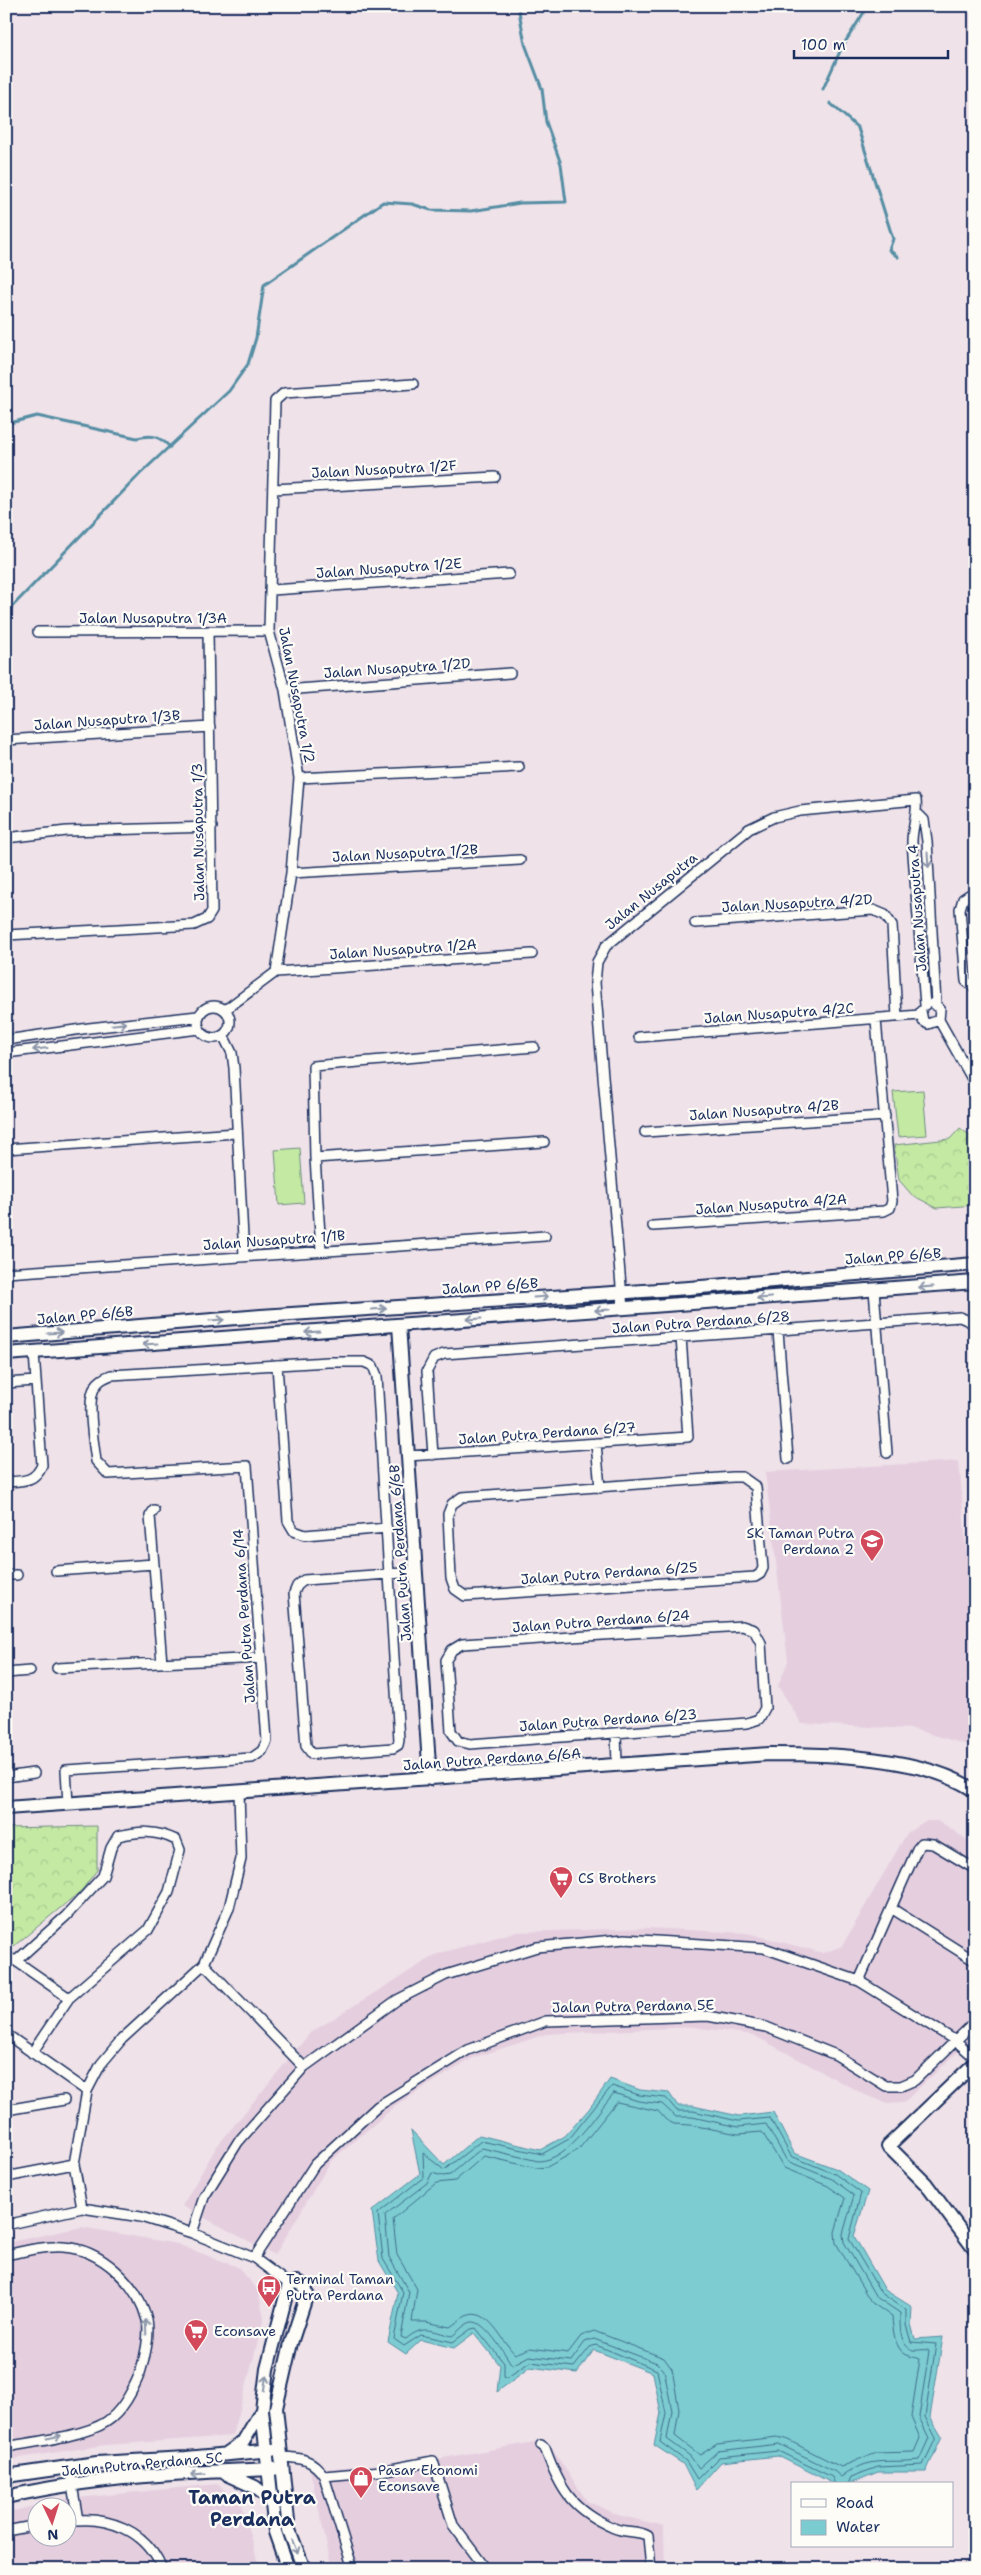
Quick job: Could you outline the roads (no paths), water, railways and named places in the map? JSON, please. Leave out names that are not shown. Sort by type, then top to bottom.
[{"type":"street","name":"Jalan Nusaputra 1/2","points":[[276,972],[291,873],[299,778],[285,690],[269,631],[272,590],[276,401],[284,393],[413,384]]},
{"type":"street","name":"Jalan Nusaputra 1/2F","points":[[274,489],[495,477]]},
{"type":"street","name":"Jalan Nusaputra 1/2E","points":[[272,590],[509,574]]},
{"type":"street","name":"Jalan Nusaputra 1/3A","points":[[38,632],[269,631]]},
{"type":"street","name":"Jalan Nusaputra 1/3","points":[[6,935],[200,923],[212,911],[208,632]]},
{"type":"street","name":"Jalan Nusaputra 1/2D","points":[[285,690],[510,673]]},
{"type":"street","name":"Jalan Nusaputra 1/3B","points":[[6,740],[210,727]]},
{"type":"street","points":[[299,778],[519,767]]},
{"type":"street","name":"Jalan Nusaputra 4","points":[[916,800],[917,813],[912,822],[912,842],[925,1005]]},
{"type":"street","name":"Jalan Nusaputra","points":[[623,1309],[595,983],[597,962],[606,946],[750,829],[774,817],[823,808],[916,800]]},
{"type":"street","name":"Jalan Nusaputra 4","points":[[917,813],[924,820],[927,841],[936,1004]]},
{"type":"street","points":[[6,838],[66,831],[212,827]]},
{"type":"street","name":"Jalan Nusaputra 1/2B","points":[[291,873],[520,860]]},
{"type":"street","points":[[975,892],[963,899],[960,909],[966,981],[975,988]]},
{"type":"street","name":"Jalan Nusaputra 4/2D","points":[[695,922],[873,910],[885,915],[892,926],[897,1017]]},
{"type":"street","name":"Jalan Nusaputra 1/2A","points":[[276,972],[532,954]]},
{"type":"street","points":[[225,1010],[276,972]]},
{"type":"street","points":[[939,1020],[928,1024],[920,1015],[925,1005],[930,1003],[936,1004],[941,1014],[939,1020],[975,1084]]},
{"type":"street","points":[[6,1040],[54,1032],[198,1016],[210,1006],[218,1006],[225,1010],[231,1023],[223,1035],[210,1038],[199,1029],[198,1016]]},
{"type":"street","name":"Jalan Nusaputra 4/2C","points":[[639,1037],[876,1020],[920,1015]]},
{"type":"street","points":[[876,1020],[885,1116]]},
{"type":"street","points":[[89,1028],[92,1043]]},
{"type":"street","points":[[6,1053],[199,1029]]},
{"type":"street","points":[[54,1032],[57,1047]]},
{"type":"street","points":[[223,1035],[232,1053],[234,1068],[244,1256]]},
{"type":"street","points":[[321,1250],[315,1158],[313,1066],[534,1047]]},
{"type":"street","name":"Jalan Nusaputra 4/2B","points":[[645,1132],[885,1116]]},
{"type":"street","name":"Jalan Nusaputra 4/2A","points":[[653,1226],[884,1211],[890,1208],[892,1201],[885,1116]]},
{"type":"street","points":[[6,1149],[236,1133]]},
{"type":"street","points":[[315,1158],[544,1142]]},
{"type":"street","name":"Jalan Nusaputra 1/1B","points":[[6,1274],[321,1250],[544,1236]]},
{"type":"street","name":"Jalan PP 6/6B","points":[[6,1336],[621,1292],[975,1264]]},
{"type":"street","points":[[6,1354],[975,1282]]},
{"type":"street","points":[[874,1290],[887,1453]]},
{"type":"street","name":"Jalan Putra Perdana 6/28","points":[[433,1455],[427,1372],[434,1358],[444,1354],[960,1317],[973,1325]]},
{"type":"street","name":"Jalan Putra Perdana 6/6B","points":[[399,1325],[430,1779]]},
{"type":"street","points":[[778,1331],[788,1459]]},
{"type":"street","name":"Jalan Putra Perdana 6/27","points":[[408,1456],[688,1437],[681,1337]]},
{"type":"street","points":[[6,1482],[29,1480],[38,1474],[42,1465],[34,1352]]},
{"type":"street","points":[[387,1528],[304,1535],[294,1531],[288,1521],[277,1365],[364,1362],[373,1366],[377,1376],[387,1528],[389,1574],[400,1740],[398,1745],[393,1748],[312,1754],[306,1746],[294,1593],[297,1586],[304,1580],[389,1574],[416,1572]]},
{"type":"street","name":"Jalan Putra Perdana 6/14","points":[[68,1804],[66,1770],[252,1758],[262,1752],[267,1741],[247,1466],[108,1474],[96,1461],[92,1404],[94,1388],[101,1380],[111,1375],[277,1365]]},
{"type":"street","points":[[6,1383],[36,1381]]},
{"type":"street","points":[[596,1443],[600,1488]]},
{"type":"street","name":"Jalan Putra Perdana 6/25","points":[[733,1477],[742,1477],[750,1481],[756,1487],[763,1568],[760,1574],[755,1577],[465,1596],[455,1589],[452,1578],[448,1514],[452,1504],[462,1497],[600,1488],[733,1477]]},
{"type":"street","points":[[154,1510],[150,1516],[162,1663]]},
{"type":"street","points":[[56,1571],[154,1564]]},
{"type":"street","points":[[6,1575],[17,1575]]},
{"type":"street","name":"Jalan Putra Perdana 6/24","points":[[470,1744],[458,1741],[451,1732],[446,1660],[452,1650],[462,1644],[742,1626],[754,1630],[761,1643],[765,1708],[759,1719],[748,1723]]},
{"type":"street","points":[[58,1668],[261,1658]]},
{"type":"street","points":[[6,1673],[30,1671]]},
{"type":"street","name":"Jalan Putra Perdana 6/23","points":[[470,1744],[748,1723]]},
{"type":"street","points":[[616,1733],[617,1765]]},
{"type":"street","name":"Jalan Putra Perdana 6/6A","points":[[6,1808],[769,1754],[810,1754],[927,1769],[975,1791]]},
{"type":"street","points":[[6,1777],[34,1773]]},
{"type":"street","points":[[82,2208],[74,2164],[87,2091],[100,2064],[122,2039],[204,1964],[229,1908],[241,1859],[239,1792]]},
{"type":"street","points":[[16,1961],[66,1916],[103,1876],[111,1848],[118,1836],[142,1831],[162,1833],[176,1840],[180,1850],[169,1892],[148,1930],[69,1998],[32,2053]]},
{"type":"street","points":[[859,1981],[916,1849],[922,1843],[933,1844],[975,1869]]},
{"type":"street","points":[[891,1908],[975,1961]]},
{"type":"street","points":[[192,2233],[204,2197],[238,2142],[304,2067],[397,2000],[438,1979],[482,1962],[537,1947],[625,1939],[764,1948],[859,1981],[956,2041],[975,2058]]},
{"type":"street","points":[[6,1957],[16,1961],[69,1998]]},
{"type":"street","points":[[204,1964],[304,2067]]},
{"type":"street","name":"Jalan Putra Perdana 5E","points":[[254,2258],[314,2164],[378,2106],[468,2050],[546,2021],[708,2016],[766,2027],[836,2055],[886,2086],[901,2086],[916,2080],[975,2022]]},
{"type":"street","points":[[6,2034],[87,2091]]},
{"type":"street","points":[[975,2063],[888,2146],[926,2184],[975,2250]]},
{"type":"street","points":[[6,2110],[64,2100]]},
{"type":"street","points":[[6,2177],[74,2164]]},
{"type":"street","points":[[6,2226],[82,2208],[141,2218],[192,2233],[254,2258],[288,2284],[302,2282],[307,2294],[291,2343],[276,2408],[289,2530],[304,2569]]},
{"type":"street","points":[[6,2255],[30,2249],[64,2247],[97,2257],[115,2269],[134,2291],[147,2321],[145,2359],[133,2392],[106,2422],[84,2431],[6,2447]]},
{"type":"street","points":[[288,2284],[267,2369],[262,2410],[269,2498],[274,2532],[288,2569]]},
{"type":"street","points":[[226,2454],[243,2442],[262,2410]]},
{"type":"street","points":[[541,2446],[545,2448],[556,2479],[578,2508],[615,2529],[648,2536],[651,2569]]},
{"type":"street","name":"Jalan Putra Perdana 5C","points":[[6,2476],[69,2467],[265,2450],[280,2458],[267,2469],[72,2484],[6,2497]]},
{"type":"street","points":[[280,2458],[305,2458],[317,2465],[324,2476],[353,2569]]},
{"type":"street","points":[[324,2476],[381,2471],[433,2461],[453,2525],[486,2569]]},
{"type":"street","points":[[69,2467],[74,2498]]},
{"type":"street","points":[[221,2472],[248,2483],[269,2498]]},
{"type":"street","points":[[78,2520],[113,2523],[138,2535],[157,2556],[162,2569]]},
{"type":"street","points":[[6,2531],[28,2527]]},
{"type":"water","points":[[610,2079],[640,2090],[669,2093],[678,2106],[693,2106],[739,2116],[773,2112],[794,2153],[837,2169],[868,2191],[854,2236],[885,2290],[912,2307],[911,2324],[915,2339],[943,2337],[930,2417],[942,2437],[926,2472],[878,2472],[853,2482],[830,2482],[778,2456],[721,2462],[696,2490],[683,2464],[654,2445],[661,2413],[653,2373],[594,2350],[577,2373],[530,2367],[497,2392],[500,2365],[474,2333],[454,2348],[421,2340],[406,2354],[388,2342],[398,2293],[379,2261],[372,2211],[420,2174],[411,2130],[444,2165],[479,2135],[540,2150],[565,2136],[589,2109]]},
{"type":"waterway","points":[[6,613],[140,474],[229,391],[248,364],[256,338],[264,285],[383,202],[412,204],[431,210],[471,211],[520,203],[566,202],[561,164],[546,122],[542,89],[525,44],[518,6]]},
{"type":"waterway","points":[[823,89],[842,47],[868,6]]},
{"type":"waterway","points":[[830,103],[858,128],[893,239],[889,250],[898,257]]},
{"type":"waterway","points":[[6,424],[37,416],[137,438],[155,437],[170,447]]},
{"type":"place","name":"SK Taman Putra Perdana 2","points":[[872,1562]]},
{"type":"place","name":"CS Brothers","points":[[561,1899]]},
{"type":"place","name":"Terminal Taman Putra Perdana","points":[[269,2308]]},
{"type":"place","name":"Econsave","points":[[196,2352]]},
{"type":"place","name":"Pasar Ekonomi Econsave","points":[[361,2499]]},
{"type":"district","name":"Taman Putra Perdana","points":[[252,2508]]}]
